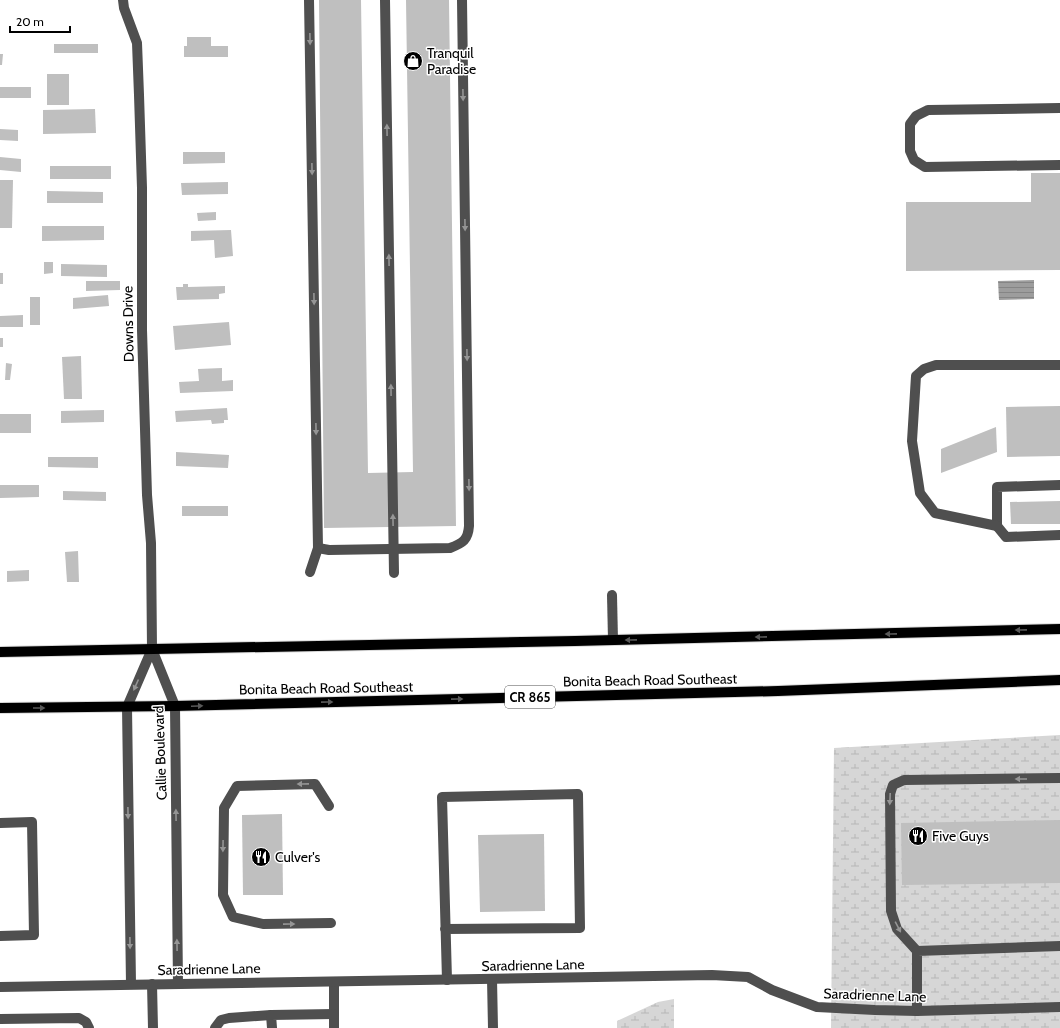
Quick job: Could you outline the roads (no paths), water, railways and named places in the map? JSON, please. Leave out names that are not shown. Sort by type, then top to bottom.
[{"type":"main road","points":[[0,652],[1060,630]]},
{"type":"main road","name":"Bonita Beach Road Southeast","points":[[0,708],[175,706],[778,691],[1060,680]]},
{"type":"street","name":"Downs Drive","points":[[122,0],[137,43],[142,188],[142,330],[147,495],[151,543],[152,649]]},
{"type":"street","points":[[309,0],[318,548],[310,572]]},
{"type":"street","points":[[385,0],[394,573]]},
{"type":"street","points":[[318,548],[329,550],[450,548],[461,544],[468,536],[462,0]]},
{"type":"street","points":[[1060,108],[928,110],[916,116],[910,124],[910,151],[914,160],[925,167],[1060,165]]},
{"type":"street","points":[[997,526],[935,513],[920,493],[912,441],[916,376],[924,368],[936,365],[1060,365]]},
{"type":"street","points":[[1060,485],[997,487],[997,526],[1006,538],[1060,536]]},
{"type":"street","points":[[612,595],[613,640]]},
{"type":"street","name":"Callie Boulevard","points":[[152,649],[175,706],[178,984]]},
{"type":"street","name":"Callie Boulevard","points":[[131,984],[127,707],[152,649]]},
{"type":"street","points":[[917,1011],[917,951],[898,929],[891,911],[890,794],[893,784],[904,780],[1060,778]]},
{"type":"street","points":[[330,806],[315,784],[237,786],[224,808],[223,895],[233,917],[263,924],[331,923]]},
{"type":"street","points":[[445,929],[580,928],[578,794],[442,797],[446,980]]},
{"type":"street","points":[[0,823],[32,822],[34,935],[0,936]]},
{"type":"street","points":[[917,951],[1060,946]]},
{"type":"street","name":"Saradrienne Lane","points":[[0,987],[712,975],[748,977],[772,990],[817,1007],[917,1011],[1060,1007]]},
{"type":"street","points":[[492,979],[493,1028]]},
{"type":"street","points":[[334,982],[334,1028]]},
{"type":"street","points":[[152,984],[153,1028]]},
{"type":"street","points":[[215,1028],[221,1020],[229,1018],[271,1015],[334,1014]]},
{"type":"street","points":[[271,1015],[272,1028]]},
{"type":"street","points":[[0,1019],[35,1023],[79,1018],[86,1022],[89,1028]]},
{"type":"place","name":"Tranquil Paradise","points":[[413,61]]},
{"type":"place","name":"Five Guys","points":[[918,836]]},
{"type":"place","name":"Culver's","points":[[261,857]]}]
